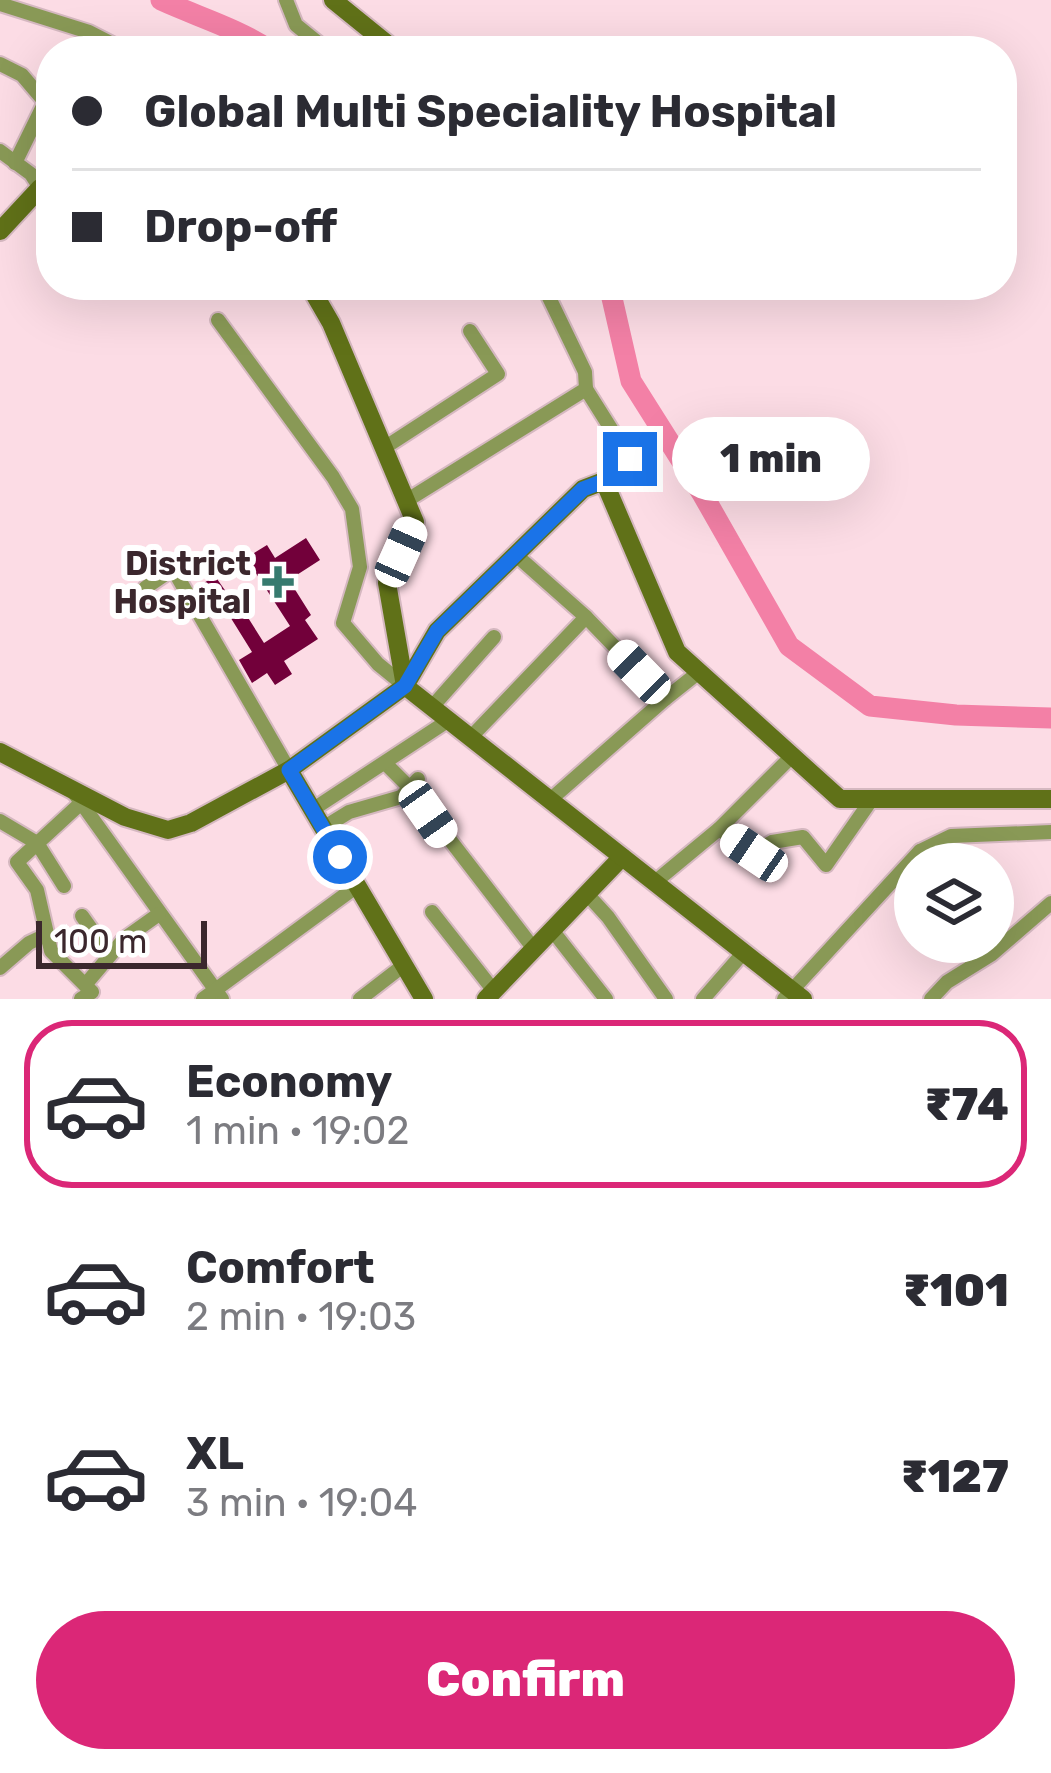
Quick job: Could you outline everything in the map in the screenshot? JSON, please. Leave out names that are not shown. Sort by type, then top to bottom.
[{"type":"street","points":[[286,0],[296,25],[310,36]]},
{"type":"street","points":[[340,2],[379,36]]},
{"type":"street","points":[[0,4],[17,7],[79,36]]},
{"type":"street","points":[[0,64],[36,88]]},
{"type":"street","points":[[15,163],[36,123]]},
{"type":"street","points":[[0,152],[36,178]]},
{"type":"street","points":[[0,231],[36,195]]},
{"type":"street","points":[[318,300],[415,522],[387,583],[405,686]]},
{"type":"street","points":[[0,752],[125,817],[168,830],[191,823],[289,770],[405,686],[437,631],[583,489],[604,481],[630,459],[586,389],[585,372],[550,300]]},
{"type":"street","points":[[218,320],[236,339],[352,509],[360,567],[343,622],[378,664],[744,952],[793,996],[894,881]]},
{"type":"street","points":[[384,448],[499,374],[470,331]]},
{"type":"street","points":[[406,500],[586,389]]},
{"type":"street","points":[[604,481],[677,652],[840,799],[1051,799]]},
{"type":"street","points":[[515,555],[586,617],[665,699]]},
{"type":"street","points":[[145,588],[173,569],[424,999]]},
{"type":"street","points":[[471,737],[586,617]]},
{"type":"street","points":[[432,707],[494,637]]},
{"type":"street","points":[[550,800],[699,672]]},
{"type":"street","points":[[312,810],[449,720]]},
{"type":"street","points":[[655,882],[718,829],[792,756]]},
{"type":"street","points":[[386,764],[414,783],[534,949]]},
{"type":"street","points":[[323,828],[349,812],[401,797],[414,783]]},
{"type":"street","points":[[69,785],[214,996],[357,886]]},
{"type":"street","points":[[718,829],[754,853],[772,842],[803,837],[826,866],[872,799]]},
{"type":"street","points":[[0,872],[81,803]]},
{"type":"street","points":[[0,821],[38,843],[64,886]]},
{"type":"street","points":[[937,843],[951,836],[1051,832]]},
{"type":"street","points":[[432,911],[490,996],[622,856]]},
{"type":"street","points":[[17,862],[37,890],[51,951],[83,992],[109,955],[159,914]]},
{"type":"street","points":[[587,894],[666,999]]},
{"type":"street","points":[[1014,929],[1051,903]]},
{"type":"street","points":[[82,916],[109,955]]},
{"type":"street","points":[[552,930],[606,999]]},
{"type":"street","points":[[0,968],[46,935]]},
{"type":"street","points":[[703,999],[744,952]]},
{"type":"street","points":[[931,999],[970,963]]},
{"type":"street","points":[[360,999],[404,965]]},
{"type":"building","points":[[306,538],[320,560],[289,580],[311,615],[305,620],[318,639],[284,661],[292,674],[275,685],[267,673],[252,683],[239,660],[252,652],[224,607],[211,594],[207,598],[199,586],[215,576],[229,596],[233,594],[264,643],[290,626],[246,558],[267,545],[275,558]]},
{"type":"waterway","points":[[161,0],[244,36]]},
{"type":"waterway","points":[[612,300],[631,381],[789,646],[870,706],[1051,718]]},
{"type":"place","name":"District Hospital","points":[[278,582]]},
{"type":"route","points":[[340,857],[289,770],[405,686],[437,631],[583,489],[604,481],[630,459]]}]
